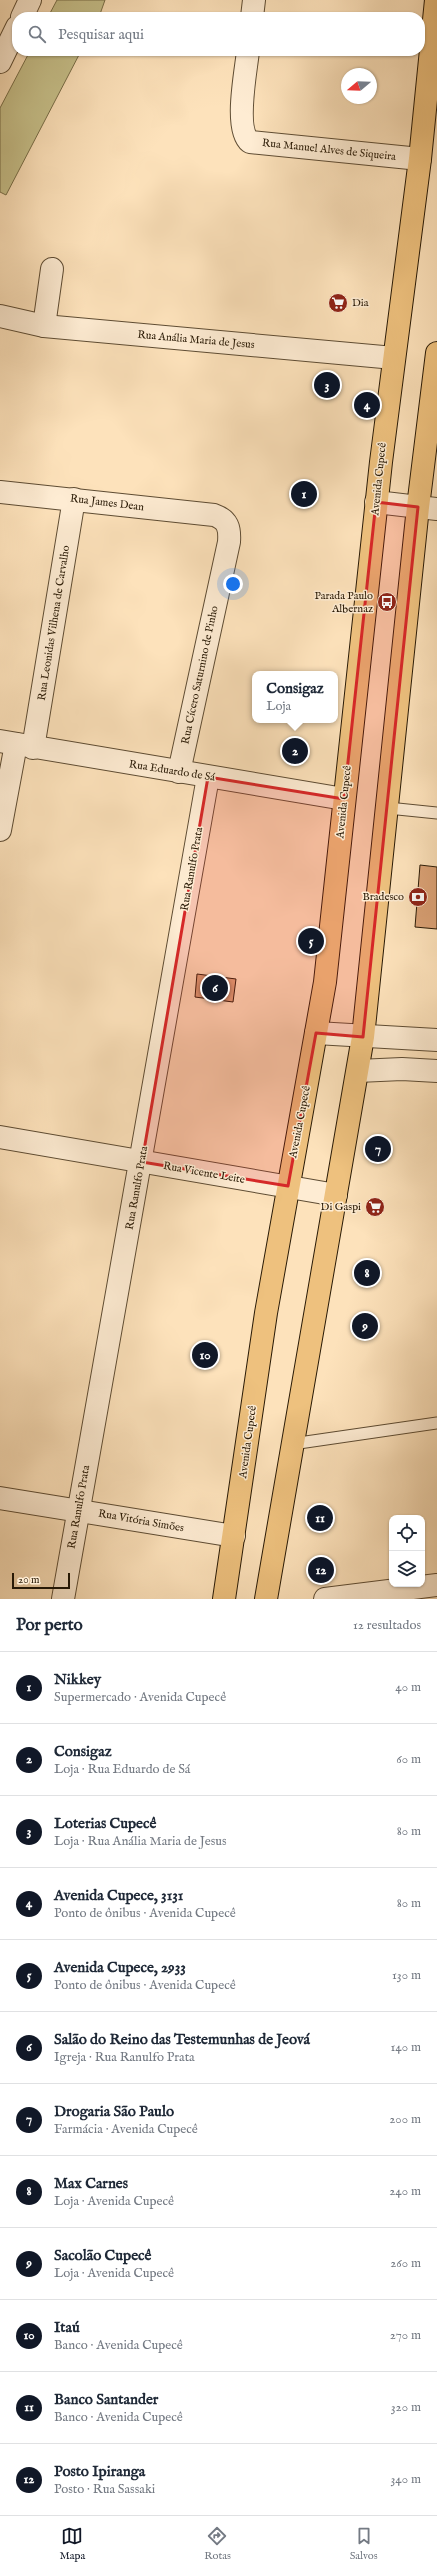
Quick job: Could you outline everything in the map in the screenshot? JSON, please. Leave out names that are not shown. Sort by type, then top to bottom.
[{"type":"main road","name":"Avenida Cupecê","points":[[224,1599],[265,1321],[316,1033],[335,898],[344,799],[376,502],[420,159],[436,0]]},
{"type":"main road","points":[[266,1599],[363,1037],[388,808],[428,508],[437,353]]},
{"type":"street","points":[[24,12],[30,0]]},
{"type":"street","points":[[253,12],[254,0]]},
{"type":"street","points":[[0,62],[12,37]]},
{"type":"street","name":"Rua Manuel Alves de Siqueira","points":[[248,56],[242,116],[243,132],[246,139],[256,143],[420,159]]},
{"type":"street","points":[[44,326],[52,269]]},
{"type":"street","name":"Rua Anália Maria de Jesus","points":[[0,316],[44,326],[394,358]]},
{"type":"street","name":"Rua James Dean","points":[[0,492],[214,515]]},
{"type":"street","name":"Rua Leonidas Vilhena de Carvalho","points":[[0,830],[16,744],[74,499]]},
{"type":"street","points":[[376,502],[428,508]]},
{"type":"street","name":"Rua Cícero Saturnino de Pinho","points":[[179,772],[229,542],[230,532],[227,523],[223,518],[214,515]]},
{"type":"street","name":"Rua Eduardo de Sá","points":[[16,744],[344,799]]},
{"type":"street","name":"Rua Ranulfo Prata","points":[[63,1599],[142,1162],[208,776]]},
{"type":"street","points":[[316,1033],[363,1037],[437,1040]]},
{"type":"street","points":[[358,1071],[402,1069],[437,1072]]},
{"type":"street","name":"Rua Vicente Leite","points":[[0,1137],[267,1185],[288,1186],[336,1195]]},
{"type":"street","name":"Rua Vitória Simões","points":[[0,1498],[234,1536]]},
{"type":"street","points":[[325,1599],[437,1585]]},
{"type":"lane","points":[[388,808],[437,813]]},
{"type":"lane","points":[[292,1444],[437,1423]]},
{"type":"highlighted area","points":[[376,502],[418,507],[363,1037],[316,1033],[288,1186],[142,1162],[208,777],[344,799]]},
{"type":"shaded area","points":[[57,0],[105,0],[101,12],[51,12]]},
{"type":"shaded area","points":[[27,56],[78,56],[6,195],[0,192],[0,108]]},
{"type":"building","points":[[420,865],[437,867],[437,929],[415,927]]},
{"type":"building","points":[[197,974],[236,979],[233,1002],[195,997]]},
{"type":"place","name":"Dia","points":[[338,303]]},
{"type":"place","name":"Loterias Cupecê","points":[[327,385]]},
{"type":"place","name":"Avenida Cupece, 3131","points":[[367,405]]},
{"type":"place","name":"Nikkey","points":[[304,494]]},
{"type":"place","name":"Parada Paulo Albernaz","points":[[387,602]]},
{"type":"place","name":"Consigaz","points":[[295,751]]},
{"type":"place","name":"Bradesco","points":[[418,897]]},
{"type":"place","name":"Avenida Cupece, 2933","points":[[311,941]]},
{"type":"place","name":"Salão do Reino das Testemunhas de Jeová","points":[[215,988]]},
{"type":"place","name":"Drogaria São Paulo","points":[[378,1149]]},
{"type":"place","name":"Di Gaspi","points":[[375,1207]]},
{"type":"place","name":"Max Carnes","points":[[367,1273]]},
{"type":"place","name":"Sacolão Cupecê","points":[[365,1326]]},
{"type":"place","name":"Itaú","points":[[205,1355]]},
{"type":"place","name":"Banco Santander","points":[[320,1518]]},
{"type":"place","name":"Posto Ipiranga","points":[[321,1570]]}]
